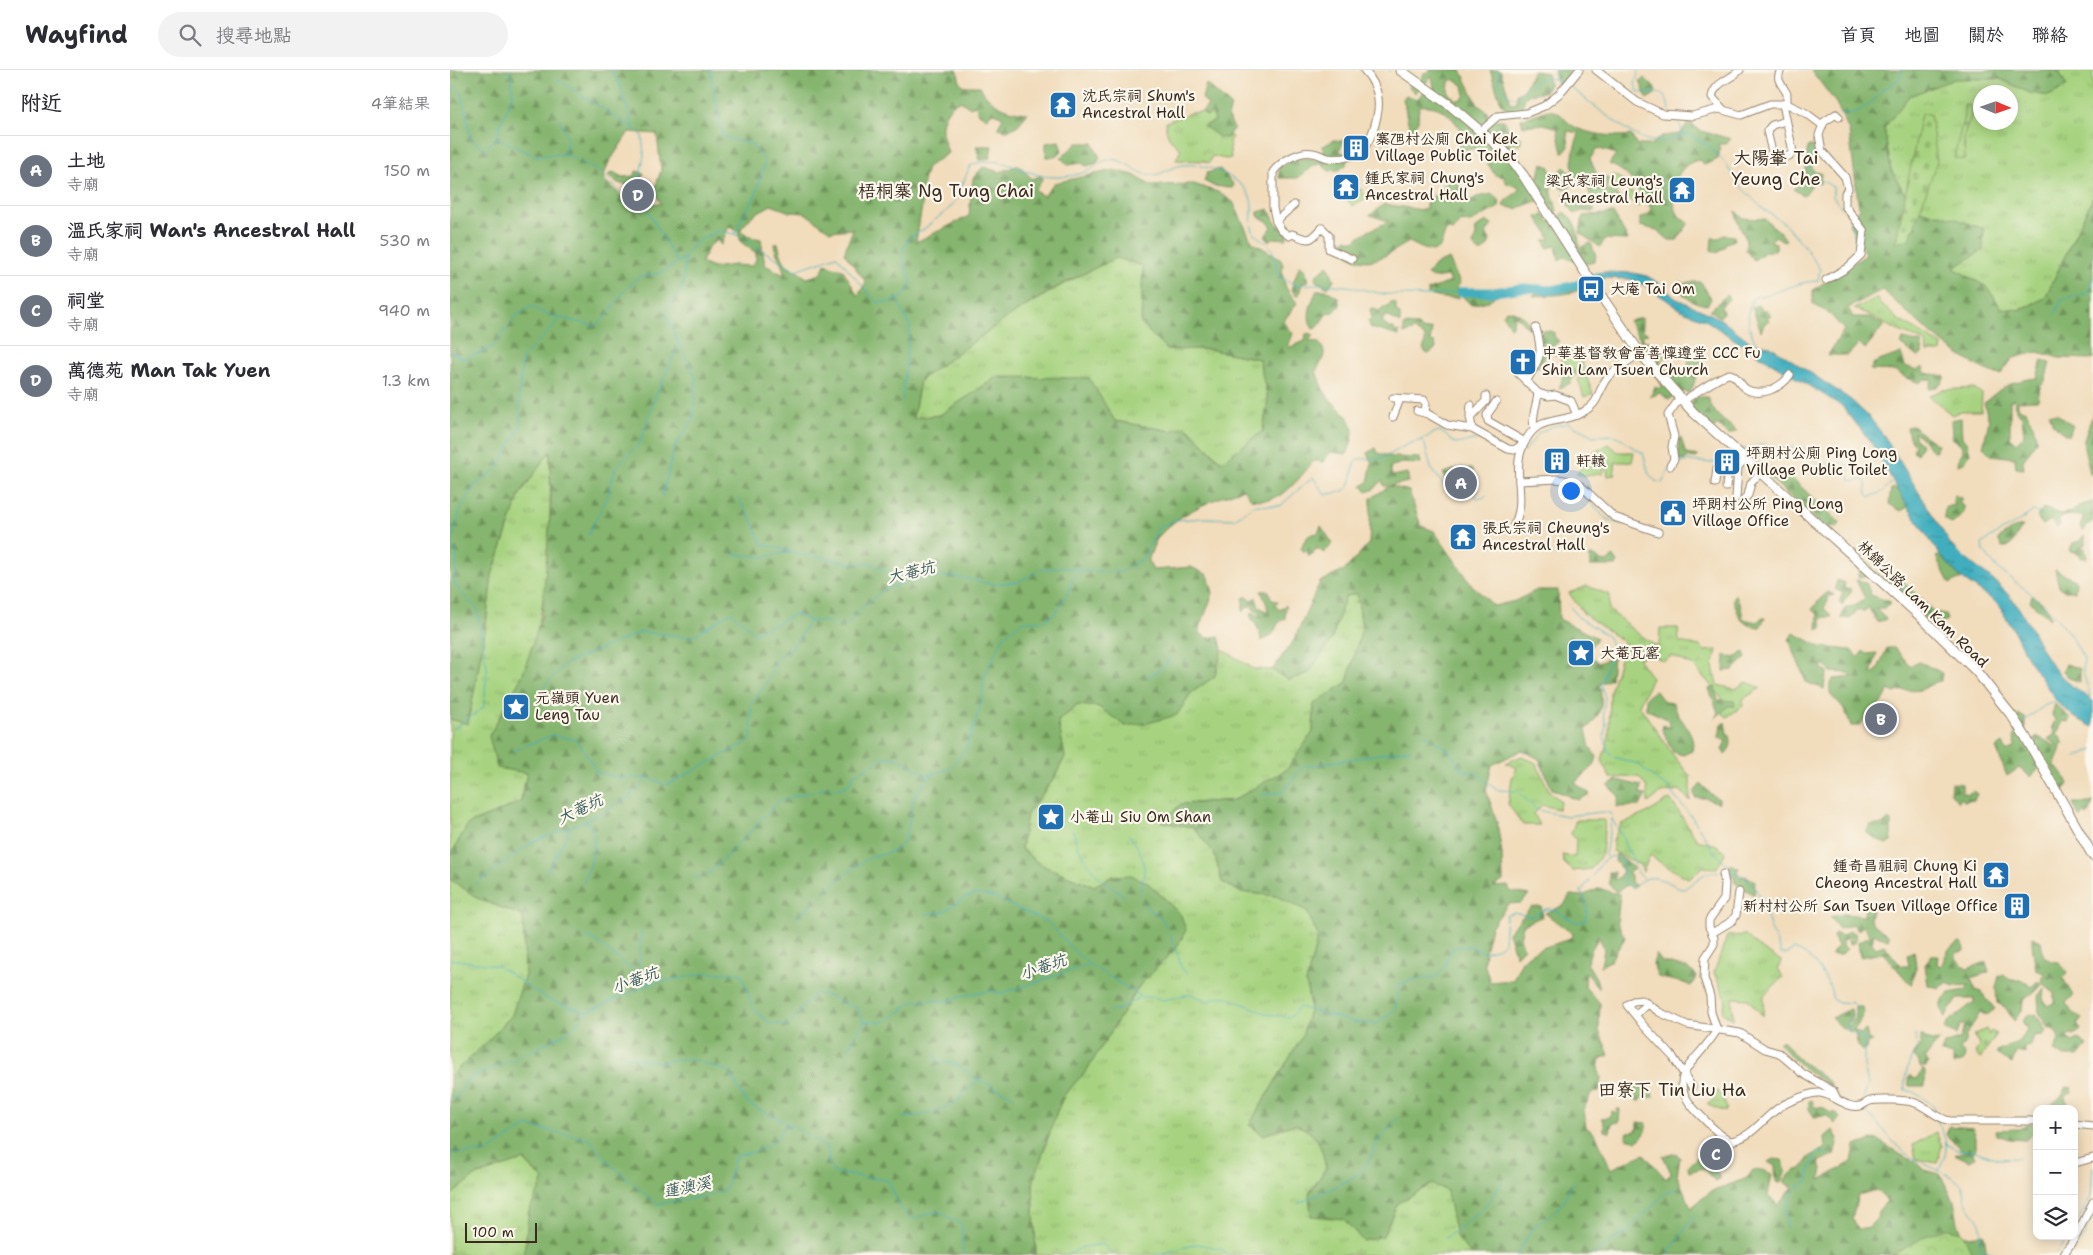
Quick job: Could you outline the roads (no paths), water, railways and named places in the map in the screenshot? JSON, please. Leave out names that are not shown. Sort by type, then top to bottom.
[{"type":"main road","name":"林錦公路 Lam Kam Road","points":[[1400,70],[1481,131],[1504,152],[1523,175],[1640,353],[1682,400],[1732,448],[1922,618],[1976,671],[2012,716],[2025,736],[2093,856]]},
{"type":"street","points":[[1352,258],[1329,248],[1330,236],[1322,228],[1311,240],[1306,240],[1292,234],[1289,236],[1281,230],[1276,221],[1273,208],[1274,184],[1272,181],[1273,172],[1276,167],[1296,155],[1312,152],[1325,158],[1340,159],[1356,155],[1367,144],[1372,137],[1378,104],[1376,87],[1364,70]]},
{"type":"street","points":[[1481,131],[1496,117],[1532,111],[1550,102],[1560,94],[1579,70]]},
{"type":"street","points":[[1596,70],[1636,102],[1663,114],[1685,117],[1723,109],[1741,115],[1770,104],[1785,104],[1806,113],[1822,125]]},
{"type":"street","points":[[1723,109],[1712,97],[1713,92],[1740,70]]},
{"type":"street","points":[[1781,70],[1778,76],[1780,84],[1787,93],[1785,104],[1786,121],[1793,152],[1789,156],[1778,158],[1772,152],[1767,131],[1772,125],[1786,121]]},
{"type":"street","points":[[1826,280],[1838,274],[1861,255],[1864,231],[1845,206],[1845,194],[1848,189],[1845,178],[1822,151],[1819,135],[1822,125],[1836,114],[1839,117]]},
{"type":"street","points":[[1276,221],[1294,205]]},
{"type":"street","points":[[1526,382],[1541,356],[1536,328]]},
{"type":"street","points":[[1514,525],[1521,506],[1519,458],[1523,445],[1534,429],[1545,422],[1577,415],[1589,409],[1599,398],[1608,376],[1640,353]]},
{"type":"street","points":[[1518,373],[1538,393],[1548,396],[1555,395],[1571,402],[1577,415]]},
{"type":"street","points":[[1670,466],[1674,459],[1672,447],[1674,436],[1668,415],[1682,400],[1728,374],[1732,375],[1746,389],[1759,391],[1780,386],[1790,375]]},
{"type":"street","points":[[1534,429],[1533,412],[1537,403],[1538,393]]},
{"type":"street","points":[[1470,418],[1486,401],[1486,396]]},
{"type":"street","points":[[1394,417],[1397,399],[1424,400],[1426,404],[1425,413]]},
{"type":"street","points":[[1496,402],[1487,415],[1488,421],[1523,445]]},
{"type":"street","points":[[1471,405],[1470,418],[1472,429]]},
{"type":"street","points":[[1417,412],[1425,413],[1447,425],[1472,429],[1508,450],[1514,450],[1523,445]]},
{"type":"street","points":[[1736,498],[1738,467],[1743,457]]},
{"type":"street","points":[[1715,483],[1716,471],[1738,467]]},
{"type":"street","points":[[1726,487],[1728,468]]},
{"type":"street","points":[[1744,499],[1748,495],[1751,483],[1760,473]]},
{"type":"street","points":[[1519,481],[1557,478],[1570,481],[1581,486],[1614,517],[1658,532]]},
{"type":"street","points":[[1717,1030],[1704,978],[1705,956],[1714,944],[1712,933],[1708,926],[1709,920],[1724,899],[1725,884],[1722,874]]},
{"type":"street","points":[[1712,933],[1736,916],[1740,892]]},
{"type":"street","points":[[1692,1087],[1673,1058],[1627,1005],[1639,1000],[1684,1024],[1740,1033],[1765,1049],[1779,1053],[1802,1073],[1833,1091],[1837,1099]]},
{"type":"street","points":[[1636,1014],[1648,1004]]},
{"type":"street","points":[[1717,1030],[1704,1050],[1684,1074],[1681,1087],[1685,1098],[1716,1132],[1732,1141],[1763,1123],[1780,1106],[1814,1093],[1823,1093],[1842,1103],[1860,1106],[1867,1102],[1908,1101],[1919,1104],[1935,1115],[1953,1121],[2033,1121]]},
{"type":"street","points":[[2078,1124],[2093,1126]]},
{"type":"street","points":[[1711,1150],[1726,1138]]},
{"type":"street","points":[[2078,1163],[2093,1158]]},
{"type":"street","points":[[2062,1255],[2076,1236],[2093,1202]]},
{"type":"water","points":[[1596,273],[1633,273],[1647,276],[1660,284],[1675,298],[1719,318],[1752,343],[1770,346],[1851,400],[1868,416],[1885,437],[1951,545],[2005,591],[2018,607],[2043,652],[2058,673],[2093,701],[2093,727],[2074,717],[2058,703],[2026,656],[2013,629],[1997,603],[1961,578],[1940,555],[1908,507],[1870,441],[1842,406],[1747,348],[1704,319],[1683,311],[1646,286],[1630,279],[1597,278],[1593,276]]},
{"type":"waterway","points":[[496,136],[513,94],[509,70]]},
{"type":"waterway","points":[[611,70],[621,87],[633,128],[642,135],[644,155],[637,191],[677,262]]},
{"type":"waterway","points":[[710,70],[723,137],[751,144],[765,162],[756,194],[735,234]]},
{"type":"waterway","points":[[1498,70],[1502,87],[1506,93],[1514,98],[1541,79],[1554,79],[1563,83]]},
{"type":"waterway","points":[[1554,75],[1558,70]]},
{"type":"waterway","points":[[1639,70],[1635,84],[1638,92],[1662,95],[1668,103],[1669,111]]},
{"type":"waterway","points":[[1840,114],[1857,112],[1872,102],[1883,89],[1898,81],[1902,70]]},
{"type":"waterway","points":[[558,80],[633,128]]},
{"type":"waterway","points":[[450,83],[462,94],[471,140],[486,149],[496,137],[534,156],[565,154],[602,173],[623,194],[637,191]]},
{"type":"waterway","points":[[1569,86],[1609,117],[1642,138],[1650,141],[1659,141],[1688,134],[1709,146],[1725,163],[1738,184],[1762,208],[1785,224],[1803,244],[1820,269],[1818,281],[1802,283],[1771,294],[1754,297],[1749,308],[1748,321],[1751,334],[1758,344]]},
{"type":"waterway","points":[[1677,118],[1684,135]]},
{"type":"waterway","points":[[559,120],[567,135],[565,154]]},
{"type":"waterway","points":[[1818,150],[1806,158],[1808,168],[1815,176],[1833,187],[1833,197],[1843,209]]},
{"type":"waterway","points":[[450,351],[464,359],[492,348],[516,316],[531,306],[548,315],[595,326],[608,315],[616,301],[638,277],[661,273],[685,257],[693,244],[718,231],[735,234],[796,270],[837,256],[874,300],[891,302],[902,297],[910,288],[911,280],[903,260],[903,248],[911,237],[951,207],[957,198],[970,166],[992,161],[1043,176],[1054,177],[1080,174],[1091,170],[1104,161],[1113,160],[1125,163],[1141,173],[1153,175],[1178,166],[1187,165],[1197,165],[1219,171],[1230,176],[1246,189],[1251,201],[1253,231],[1272,249],[1278,275],[1295,285],[1347,286],[1383,294],[1427,296],[1461,292]]},
{"type":"waterway","points":[[1850,218],[1858,251]]},
{"type":"waterway","points":[[588,535],[608,495],[616,467],[640,443],[654,400],[679,344],[665,311],[683,285],[685,258]]},
{"type":"waterway","points":[[1838,269],[1851,260]]},
{"type":"waterway","points":[[1461,292],[1493,292],[1524,288],[1552,290],[1577,285],[1596,277]]},
{"type":"waterway","points":[[2055,314],[2062,299],[2086,294],[2093,277]]},
{"type":"waterway","points":[[897,300],[910,326],[902,401]]},
{"type":"waterway","points":[[450,549],[461,507],[475,485],[497,469],[520,427],[519,398],[522,358],[551,329],[559,318]]},
{"type":"waterway","points":[[662,496],[675,446],[694,418],[696,377],[680,345]]},
{"type":"waterway","points":[[1524,452],[1539,433],[1550,427],[1568,423],[1593,436],[1613,435],[1623,439],[1643,453],[1649,474],[1655,481],[1662,483],[1670,469]]},
{"type":"waterway","name":"大菴坑","points":[[540,691],[565,664],[641,632],[692,637],[731,612],[755,633],[796,614],[810,621],[823,621],[841,626],[849,623],[856,613],[883,590],[912,580],[951,576],[993,584],[1017,582],[1041,570],[1063,567],[1087,571],[1121,572],[1143,558],[1158,528],[1175,520],[1235,519],[1254,505],[1280,506],[1313,477],[1325,495],[1343,491],[1350,484],[1357,459],[1384,458],[1408,444],[1438,431],[1457,444],[1480,439],[1484,440]]},
{"type":"waterway","points":[[1421,440],[1425,445],[1431,468],[1446,488],[1473,492],[1478,499],[1487,495]]},
{"type":"waterway","points":[[1489,443],[1506,452]]},
{"type":"waterway","points":[[1740,450],[1765,444],[1773,450],[1793,447],[1801,451],[1806,448],[1821,465],[1840,462],[1848,465],[1850,480],[1863,479],[1866,483],[1867,494],[1870,497],[1882,492],[1894,480]]},
{"type":"waterway","points":[[1674,465],[1688,461],[1714,463],[1731,452]]},
{"type":"waterway","points":[[1526,488],[1546,483]]},
{"type":"waterway","points":[[1579,493],[1590,501],[1605,518],[1622,525]]},
{"type":"waterway","points":[[739,499],[753,522],[762,544],[790,551]]},
{"type":"waterway","points":[[2043,515],[2033,511],[1982,544],[1983,551],[1998,569],[2029,592],[2056,617],[2072,637],[2084,659],[2083,670],[2090,700]]},
{"type":"waterway","points":[[453,547],[457,556],[454,584],[477,610],[487,668],[484,707],[454,729]]},
{"type":"waterway","points":[[733,554],[763,557],[792,552],[851,563],[871,564],[909,581]]},
{"type":"waterway","points":[[695,878],[711,872],[780,800],[829,787],[838,788],[846,786],[851,782],[854,774],[875,764],[882,757],[898,758],[926,775],[950,769],[964,751],[970,738],[982,700],[984,677],[1004,636],[1023,621],[1044,621],[1055,613],[1068,593],[1071,582],[1081,571]]},
{"type":"waterway","points":[[1889,579],[1901,587],[1929,614]]},
{"type":"waterway","points":[[1570,606],[1578,617],[1608,636],[1611,642],[1611,654],[1601,685],[1605,698],[1603,713],[1606,725],[1604,736],[1608,751],[1614,757],[1638,764],[1659,782],[1669,787],[1673,795],[1692,817],[1715,853],[1733,870]]},
{"type":"waterway","name":"大菴坑","points":[[476,884],[531,843],[587,820],[627,799],[648,778],[667,785],[751,740],[751,704],[766,684],[778,657],[791,649],[810,621]]},
{"type":"waterway","points":[[1148,677],[1157,672],[1173,656]]},
{"type":"waterway","points":[[2024,721],[2044,706],[2057,700]]},
{"type":"waterway","points":[[1424,734],[1451,752],[1460,768],[1465,771],[1474,772],[1497,790],[1517,791],[1537,810],[1567,816],[1602,812],[1610,813],[1612,817],[1606,857]]},
{"type":"waterway","points":[[513,751],[552,735],[577,740],[598,773],[621,778],[648,778]]},
{"type":"waterway","points":[[1262,795],[1283,792],[1302,767],[1410,749]]},
{"type":"waterway","points":[[2076,756],[2093,750]]},
{"type":"waterway","points":[[796,919],[835,882],[865,860],[898,848],[906,836],[915,796],[934,773]]},
{"type":"waterway","points":[[1612,819],[1623,838],[1638,873],[1644,878]]},
{"type":"waterway","points":[[583,884],[591,863],[595,838],[587,821]]},
{"type":"waterway","points":[[547,872],[570,828]]},
{"type":"waterway","points":[[1073,831],[1078,847],[1095,874],[1124,896]]},
{"type":"waterway","points":[[1128,834],[1138,848],[1143,862],[1144,877],[1139,893]]},
{"type":"waterway","points":[[1593,876],[1603,861],[1613,856],[1623,862],[1624,881],[1630,887],[1648,878],[1653,878],[1684,889],[1706,873],[1721,872]]},
{"type":"waterway","points":[[1725,872],[1744,876],[1757,890],[1781,954],[1786,954],[1794,949],[1806,955],[1823,975],[1831,989],[1833,999],[1837,1002],[1853,1003],[1857,1007],[1856,1013],[1846,1029],[1864,1039],[1864,1065],[1868,1084],[1863,1100]]},
{"type":"waterway","name":"小菴坑","points":[[450,959],[498,966],[547,999],[587,1012],[649,984],[707,973],[741,973],[754,1010],[771,1024],[788,1025],[815,993],[857,1008],[864,1022],[877,1021],[882,1023],[902,1011],[909,1003],[951,1000],[970,994],[990,991],[1003,993],[1085,966],[1092,966],[1142,997],[1154,997],[1163,1000],[1191,994],[1208,1001],[1218,997],[1227,997],[1277,1016],[1291,1017],[1299,1007],[1353,1022],[1376,1024],[1395,1010],[1400,984],[1417,979],[1437,977],[1444,968],[1451,949],[1468,946],[1484,952],[1496,949],[1504,943],[1506,915],[1514,912],[1531,917],[1543,910],[1550,909],[1577,922],[1586,919],[1587,907],[1581,891],[1590,880]]},
{"type":"waterway","points":[[925,914],[943,912],[966,897],[976,894],[993,897],[1049,923],[1077,954],[1090,964]]},
{"type":"waterway","points":[[1142,901],[1150,911],[1158,914],[1167,927]]},
{"type":"waterway","points":[[570,931],[593,939],[649,983]]},
{"type":"waterway","points":[[641,931],[639,963],[649,983]]},
{"type":"waterway","points":[[1171,934],[1180,966],[1187,974]]},
{"type":"waterway","points":[[1109,1011],[1120,1009],[1140,997]]},
{"type":"waterway","points":[[450,1098],[456,1098],[469,1078],[530,1052],[569,1031],[587,1012]]},
{"type":"waterway","points":[[848,1049],[863,1023]]},
{"type":"waterway","points":[[1915,1034],[1917,1048],[1908,1068],[1905,1090],[1913,1092],[1924,1099],[1934,1107],[1934,1110]]},
{"type":"waterway","points":[[934,1054],[938,1061],[956,1064],[979,1080]]},
{"type":"waterway","points":[[620,1055],[655,1062],[690,1059],[728,1071],[748,1104],[791,1125]]},
{"type":"waterway","points":[[902,1118],[926,1114],[949,1106],[979,1080],[1013,1096]]},
{"type":"waterway","points":[[1864,1106],[1868,1114],[1903,1152],[1952,1178],[1962,1186],[1966,1202],[1980,1223],[1981,1249],[2000,1255]]},
{"type":"waterway","points":[[1298,1204],[1341,1184],[1364,1170],[1380,1138],[1399,1117]]},
{"type":"waterway","points":[[1936,1118],[1946,1145],[1945,1155],[1939,1171]]},
{"type":"waterway","name":"蓮澳溪","points":[[450,1153],[487,1152],[527,1126],[589,1139],[609,1163],[657,1204],[701,1197],[725,1190],[736,1156],[770,1145],[780,1135],[783,1128],[791,1125],[828,1148],[829,1163],[834,1173],[888,1180],[900,1208],[912,1219],[938,1211],[962,1225],[963,1252],[965,1255]]},
{"type":"waterway","points":[[1946,1144],[1957,1150],[1973,1151]]},
{"type":"waterway","points":[[1975,1151],[1998,1159],[2019,1158]]},
{"type":"waterway","points":[[1788,1228],[1786,1213],[1792,1194],[1802,1184],[1809,1181],[1809,1171],[1816,1154],[1820,1152],[1827,1155]]},
{"type":"waterway","points":[[2078,1220],[2091,1197],[2093,1167]]},
{"type":"waterway","points":[[1445,1238],[1477,1213],[1491,1199],[1503,1181]]},
{"type":"waterway","points":[[1517,1255],[1532,1229],[1561,1206],[1573,1183]]},
{"type":"waterway","points":[[1592,1255],[1626,1232],[1668,1191],[1676,1189]]},
{"type":"waterway","points":[[1667,1255],[1695,1215]]},
{"type":"waterway","points":[[2069,1255],[2084,1236],[2093,1215]]},
{"type":"waterway","points":[[2055,1255],[2066,1240]]},
{"type":"waterway","name":"蓮澳溪","points":[[1067,1255],[1083,1247],[1103,1244],[1113,1255]]},
{"type":"waterway","name":"蓮澳溪","points":[[1156,1255],[1197,1244],[1223,1249],[1227,1255]]},
{"type":"waterway","points":[[1981,1249],[1982,1255]]},
{"type":"place","name":"沈氏宗祠 Shum's Ancestral Hall","points":[[1063,105]]},
{"type":"place","name":"寨乪村公廁 Chai Kek Village Public Toilet","points":[[1356,148]]},
{"type":"place","name":"鍾氏家祠 Chung's Ancestral Hall","points":[[1346,187]]},
{"type":"place","name":"梁氏家祠 Leung's Ancestral Hall","points":[[1682,190]]},
{"type":"place","name":"萬德苑 Man Tak Yuen","points":[[638,195]]},
{"type":"place","name":"大庵 Tai Om","points":[[1591,289]]},
{"type":"place","name":"中華基督教會富善懍遵堂 CCC Fu Shin Lam Tsuen Church","points":[[1523,362]]},
{"type":"place","name":"軒轅","points":[[1557,461]]},
{"type":"place","name":"坪朗村公廁 Ping Long Village Public Toilet","points":[[1727,462]]},
{"type":"place","name":"土地","points":[[1461,483]]},
{"type":"place","name":"坪朗村公所 Ping Long Village Office","points":[[1673,513]]},
{"type":"place","name":"張氏宗祠 Cheung's Ancestral Hall","points":[[1463,537]]},
{"type":"place","name":"大菴瓦窰","points":[[1581,653]]},
{"type":"place","name":"元嶺頭 Yuen Leng Tau","points":[[516,707]]},
{"type":"place","name":"溫氏家祠 Wan's Ancestral Hall","points":[[1881,719]]},
{"type":"place","name":"小菴山 Siu Om Shan","points":[[1051,817]]},
{"type":"place","name":"鍾奇昌祖祠 Chung Ki Cheong Ancestral Hall","points":[[1996,875]]},
{"type":"place","name":"新村村公所 San Tsuen Village Office","points":[[2017,906]]},
{"type":"place","name":"祠堂","points":[[1716,1154]]},
{"type":"district","name":"大陽輋 Tai Yeung Che","points":[[1776,168]]},
{"type":"district","name":"梧桐寨 Ng Tung Chai","points":[[946,191]]},
{"type":"district","name":"田寮下 Tin Liu Ha","points":[[1672,1090]]}]
